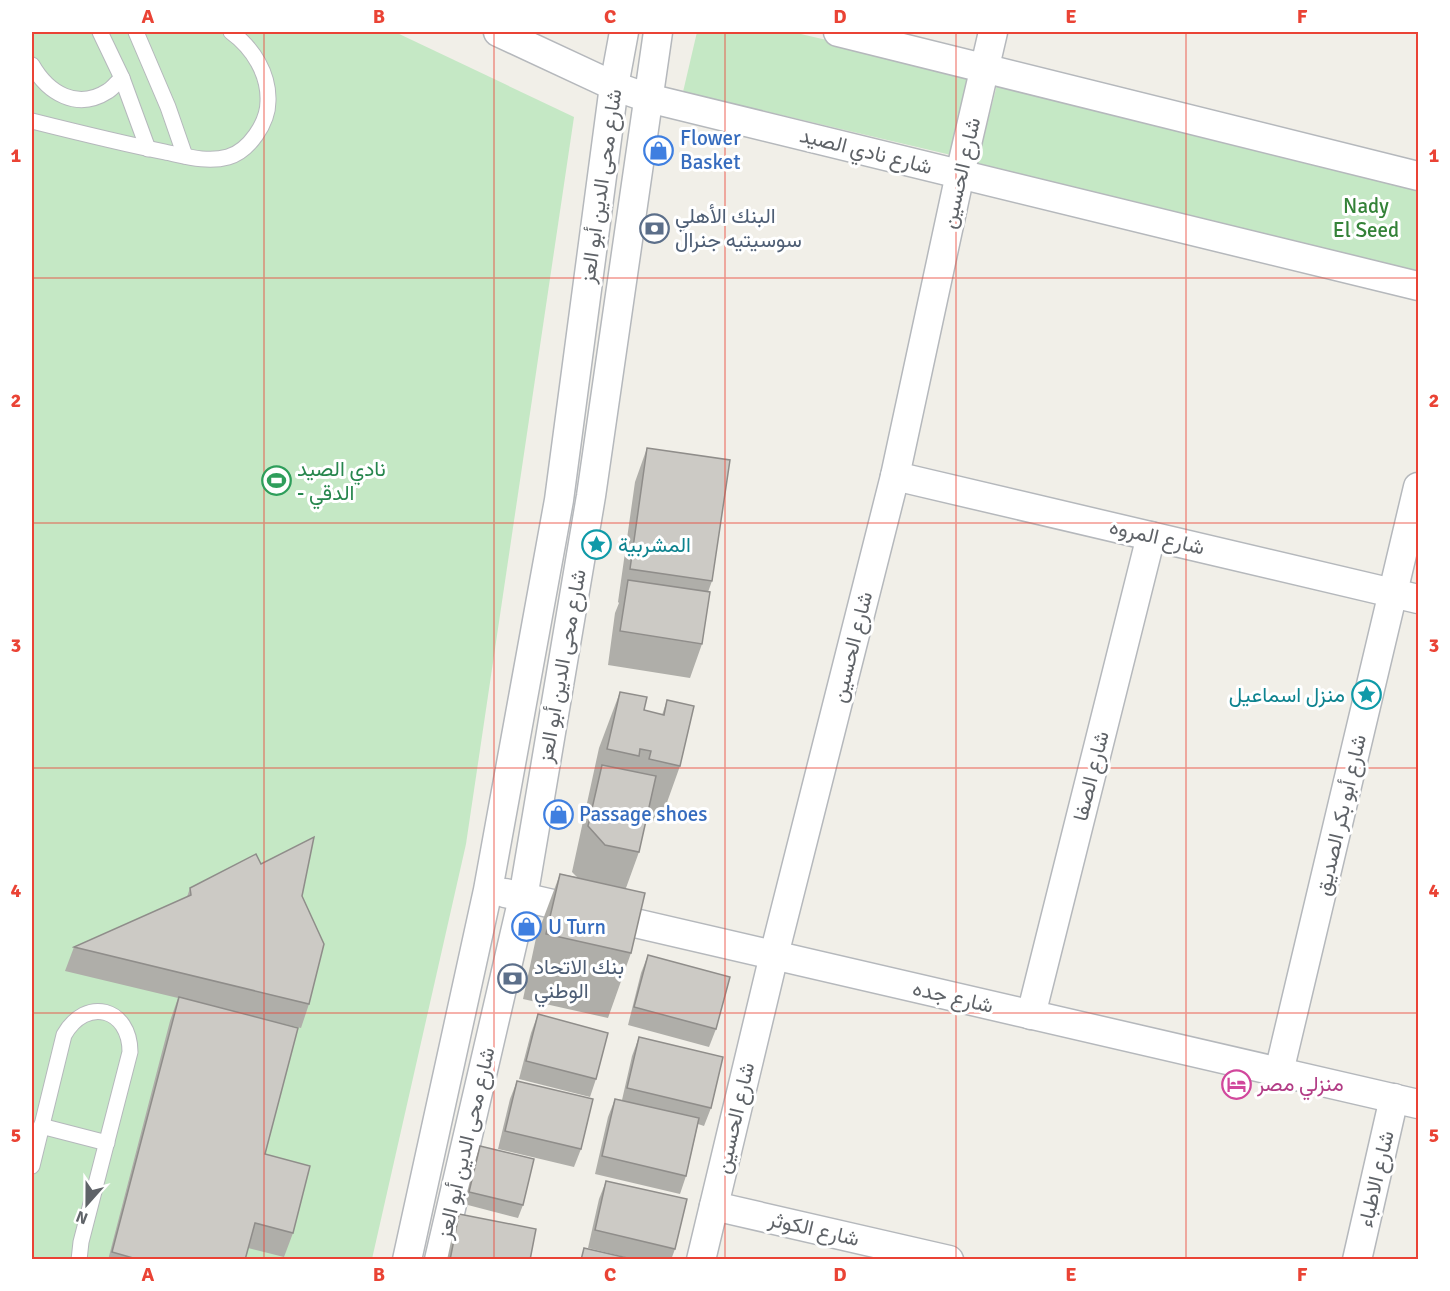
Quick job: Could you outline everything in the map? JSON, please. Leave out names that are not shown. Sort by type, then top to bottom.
[{"type":"street","name":"شارع نادي الصيد","points":[[498,32],[614,86],[648,98],[1419,286]]},
{"type":"street","name":"شارع محى الدين أبو العز","points":[[407,1260],[488,890],[559,500],[614,86],[624,32]]},
{"type":"street","name":"شارع محى الدين أبو العز","points":[[439,1260],[524,898],[591,496],[658,32]]},
{"type":"street","points":[[838,32],[1419,176]]},
{"type":"street","name":"شارع الحسين","points":[[701,1260],[774,955],[895,476],[993,32]]},
{"type":"street","name":"شارع المروه","points":[[895,476],[1406,596]]},
{"type":"street","name":"شارع أبو بكر الصديق","points":[[1280,1072],[1406,596],[1419,487]]},
{"type":"street","name":"شارع الصفا","points":[[1031,1015],[1151,536]]},
{"type":"street","name":"شارع جده","points":[[488,890],[1406,1101]]},
{"type":"street","name":"شارع الاطباء","points":[[1358,1260],[1406,1101]]},
{"type":"street","name":"شارع الكوثر","points":[[714,1206],[949,1260]]},
{"type":"lane","points":[[100,32],[122,78],[148,148]]},
{"type":"lane","points":[[136,32],[168,107],[185,156]]},
{"type":"lane","points":[[32,121],[185,156],[208,160],[229,157],[249,144],[262,125],[268,103],[266,80],[258,60],[231,32]]},
{"type":"lane","points":[[32,65],[40,79],[54,92],[71,99],[90,99],[108,91],[122,78]]},
{"type":"lane","points":[[32,1166],[67,1029],[80,1016],[92,1011],[105,1012],[117,1018],[126,1027],[130,1039],[130,1052],[81,1242],[79,1260]]},
{"type":"lane","points":[[41,1126],[107,1143]]},
{"type":"green space","name":"نادي الصيد - الدقي","points":[[32,32],[395,32],[574,117],[466,844],[372,1259],[32,1259]]},
{"type":"green space","points":[[697,32],[792,32],[970,73],[951,155],[683,92]]},
{"type":"green space","name":"Nady El Seed","points":[[999,77],[1418,186],[1418,278],[977,163]]},
{"type":"building","points":[[647,448],[730,460],[712,581],[630,569]]},
{"type":"building","points":[[628,580],[710,592],[702,644],[620,631]]},
{"type":"building","points":[[620,692],[647,697],[644,710],[664,715],[667,700],[694,706],[680,766],[649,759],[651,751],[640,749],[639,756],[607,749]]},
{"type":"building","points":[[602,765],[656,776],[639,852],[605,845],[588,826]]},
{"type":"building","points":[[314,837],[302,896],[324,944],[309,1004],[74,947],[191,895],[190,888],[256,854],[261,864]]},
{"type":"building","points":[[560,874],[645,893],[631,953],[546,934]]},
{"type":"building","points":[[648,955],[730,977],[716,1029],[634,1007]]},
{"type":"building","points":[[179,997],[298,1028],[265,1154],[310,1166],[293,1233],[255,1223],[245,1260],[140,1260],[112,1252]]},
{"type":"building","points":[[538,1014],[608,1033],[596,1079],[526,1061]]},
{"type":"building","points":[[639,1037],[723,1057],[711,1108],[627,1088]]},
{"type":"building","points":[[517,1081],[593,1099],[581,1149],[505,1131]]},
{"type":"building","points":[[615,1099],[699,1118],[686,1176],[602,1156]]},
{"type":"building","points":[[480,1146],[534,1159],[523,1205],[469,1192]]},
{"type":"building","points":[[606,1181],[687,1199],[675,1249],[595,1230]]},
{"type":"building","points":[[459,1214],[536,1229],[530,1260],[450,1260]]},
{"type":"building","points":[[584,1248],[636,1260],[581,1260]]},
{"type":"place","name":"Flower Basket","points":[[659,150]]},
{"type":"place","name":"البنك الأهلي سوسيتيه جنرال","points":[[654,228]]},
{"type":"place","name":"نادي الصيد - الدقي","points":[[276,481]]},
{"type":"place","name":"المشربية","points":[[597,545]]},
{"type":"place","name":"منزل اسماعيل","points":[[1366,695]]},
{"type":"place","name":"Passage shoes","points":[[558,814]]},
{"type":"place","name":"U Turn","points":[[527,927]]},
{"type":"place","name":"بنك الاتحاد الوطني","points":[[513,979]]},
{"type":"place","name":"منزلي مصر","points":[[1236,1084]]}]
